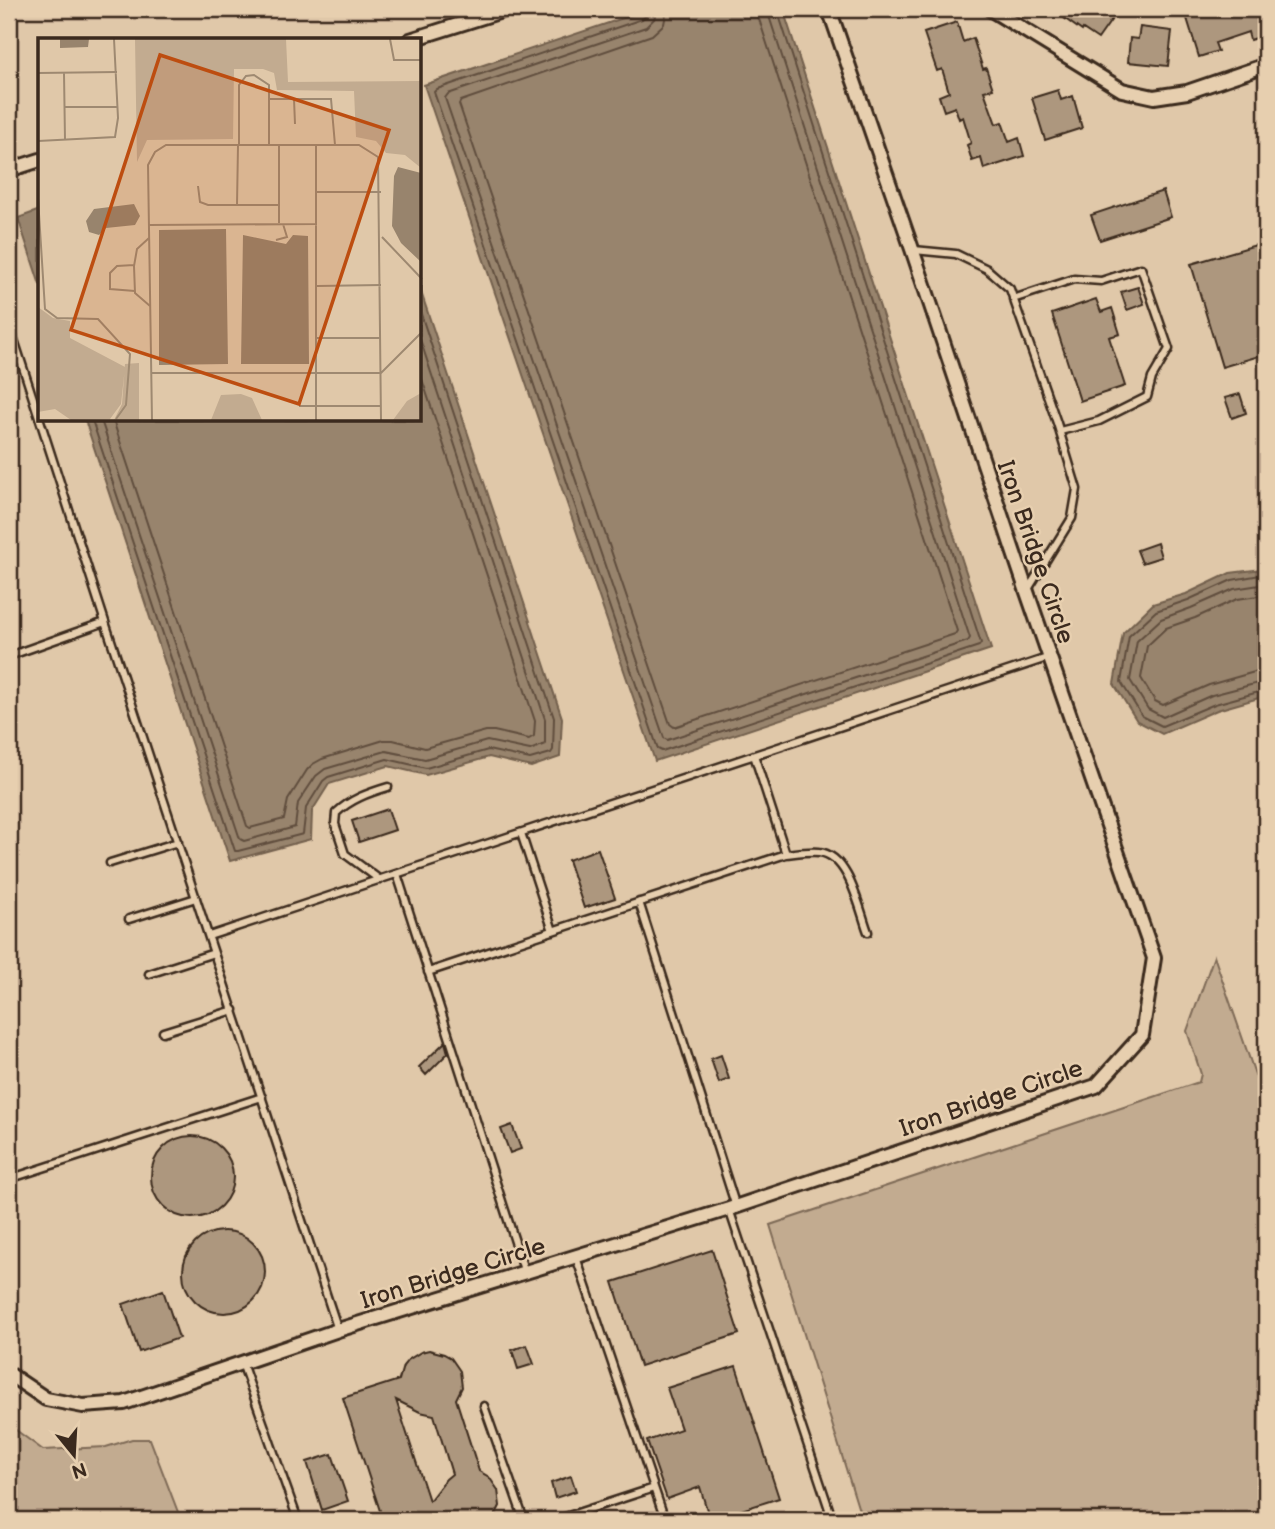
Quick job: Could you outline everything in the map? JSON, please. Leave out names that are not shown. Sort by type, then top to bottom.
[{"type":"street","points":[[416,38],[508,9]]},
{"type":"street","name":"Iron Bridge Circle","points":[[9,1374],[46,1399],[83,1406],[124,1403],[338,1330],[732,1208],[1096,1086],[1142,1035],[1154,958],[829,9]]},
{"type":"street","points":[[990,9],[1122,90],[1154,97],[1187,92],[1266,65]]},
{"type":"street","points":[[9,170],[38,161]]},
{"type":"lane","points":[[912,249],[956,254],[987,268],[1010,289],[1060,431],[1077,489],[1072,518],[1027,592]]},
{"type":"lane","points":[[1013,299],[1074,279],[1101,281],[1141,268],[1169,349],[1152,377],[1147,397],[1099,421],[1060,431]]},
{"type":"lane","points":[[9,324],[38,416]]},
{"type":"lane","points":[[9,364],[20,360]]},
{"type":"lane","points":[[40,422],[338,1330]]},
{"type":"lane","points":[[9,656],[104,622]]},
{"type":"lane","points":[[209,936],[1050,657]]},
{"type":"lane","points":[[754,755],[786,854]]},
{"type":"lane","points":[[380,880],[345,854],[335,824],[336,813],[344,805],[387,787]]},
{"type":"lane","points":[[521,833],[552,931]]},
{"type":"lane","points":[[110,863],[178,842]]},
{"type":"lane","points":[[428,972],[786,854],[820,852],[833,858],[848,876],[868,932]]},
{"type":"lane","points":[[397,874],[525,1273]]},
{"type":"lane","points":[[129,919],[196,898]]},
{"type":"lane","points":[[639,902],[732,1208],[829,1509],[827,1520]]},
{"type":"lane","points":[[149,974],[214,953]]},
{"type":"lane","points":[[163,1032],[234,1010]]},
{"type":"lane","points":[[9,1179],[262,1097]]},
{"type":"lane","points":[[576,1257],[665,1520]]},
{"type":"lane","points":[[242,1363],[299,1520]]},
{"type":"lane","points":[[484,1406],[524,1520]]},
{"type":"lane","points":[[556,1520],[654,1488]]},
{"type":"shaded area","points":[[1214,956],[1266,1106],[1266,1520],[862,1520],[770,1225],[1199,1082],[1201,1074],[1187,1031]]},
{"type":"shaded area","points":[[9,1425],[43,1450],[106,1447],[132,1439],[150,1439],[181,1520],[9,1520]]},
{"type":"water","points":[[650,9],[783,9],[991,649],[655,761],[424,85]]},
{"type":"water","points":[[38,211],[38,279],[18,218]]},
{"type":"water","points":[[422,295],[562,718],[560,757],[531,767],[489,757],[426,775],[388,766],[329,784],[312,811],[311,839],[230,861],[86,422],[422,422]]},
{"type":"water","points":[[1266,564],[1266,696],[1217,710],[1162,734],[1137,721],[1114,684],[1123,633],[1153,604],[1186,594],[1230,573],[1262,569]]},
{"type":"building","points":[[1071,9],[1119,9],[1098,39],[1064,18]]},
{"type":"building","points":[[1205,9],[1225,9],[1226,14],[1241,9],[1266,9],[1266,35],[1250,40],[1248,32],[1215,43],[1218,51],[1199,57],[1186,15]]},
{"type":"building","points":[[957,22],[963,42],[973,38],[983,69],[986,68],[993,89],[984,91],[996,124],[1002,122],[1009,142],[1019,138],[1024,156],[984,169],[981,158],[972,161],[967,145],[971,143],[963,117],[959,119],[955,107],[944,111],[939,96],[949,92],[942,69],[937,71],[924,33]]},
{"type":"building","points":[[1140,27],[1172,31],[1168,66],[1128,62],[1130,38],[1138,39]]},
{"type":"building","points":[[1058,90],[1061,100],[1073,96],[1082,128],[1045,140],[1032,98]]},
{"type":"building","points":[[1163,191],[1171,217],[1100,240],[1091,215]]},
{"type":"building","points":[[1266,242],[1266,354],[1222,367],[1191,264]]},
{"type":"building","points":[[1138,287],[1144,304],[1127,310],[1121,292]]},
{"type":"building","points":[[1096,299],[1101,312],[1112,308],[1120,334],[1109,337],[1125,386],[1080,401],[1052,314]]},
{"type":"building","points":[[1240,394],[1246,413],[1232,418],[1225,398]]},
{"type":"building","points":[[1157,543],[1161,557],[1142,563],[1137,550]]},
{"type":"building","points":[[388,809],[395,830],[359,842],[352,821]]},
{"type":"building","points":[[598,849],[615,898],[584,908],[568,860]]},
{"type":"building","points":[[445,1042],[448,1053],[426,1075],[419,1067]]},
{"type":"building","points":[[721,1055],[729,1079],[719,1083],[711,1059]]},
{"type":"building","points":[[512,1125],[521,1149],[510,1153],[501,1129]]},
{"type":"building","points":[[184,1136],[200,1136],[215,1143],[226,1154],[233,1169],[230,1193],[221,1206],[200,1218],[184,1218],[169,1211],[158,1200],[151,1185],[151,1169],[158,1154],[169,1143]]},
{"type":"building","points":[[216,1231],[232,1231],[247,1238],[258,1249],[265,1264],[262,1288],[253,1301],[232,1313],[216,1313],[201,1306],[190,1295],[183,1280],[183,1264],[190,1249],[201,1238]]},
{"type":"building","points":[[712,1250],[739,1334],[640,1366],[613,1282]]},
{"type":"building","points":[[163,1290],[179,1338],[139,1352],[123,1304]]},
{"type":"building","points":[[527,1345],[534,1364],[518,1369],[512,1350]]},
{"type":"building","points":[[429,1350],[444,1354],[451,1358],[460,1371],[462,1387],[456,1399],[479,1471],[489,1477],[498,1490],[500,1506],[493,1520],[383,1520],[343,1398],[399,1380],[403,1366],[421,1352]],"holes":[[[396,1400],[420,1412],[434,1415],[452,1474],[429,1501]]]},
{"type":"building","points":[[736,1366],[779,1498],[710,1520],[700,1487],[667,1499],[647,1441],[681,1429],[667,1388]]},
{"type":"building","points":[[332,1454],[348,1501],[322,1510],[307,1462]]},
{"type":"building","points":[[571,1476],[576,1491],[555,1498],[551,1483]]}]
